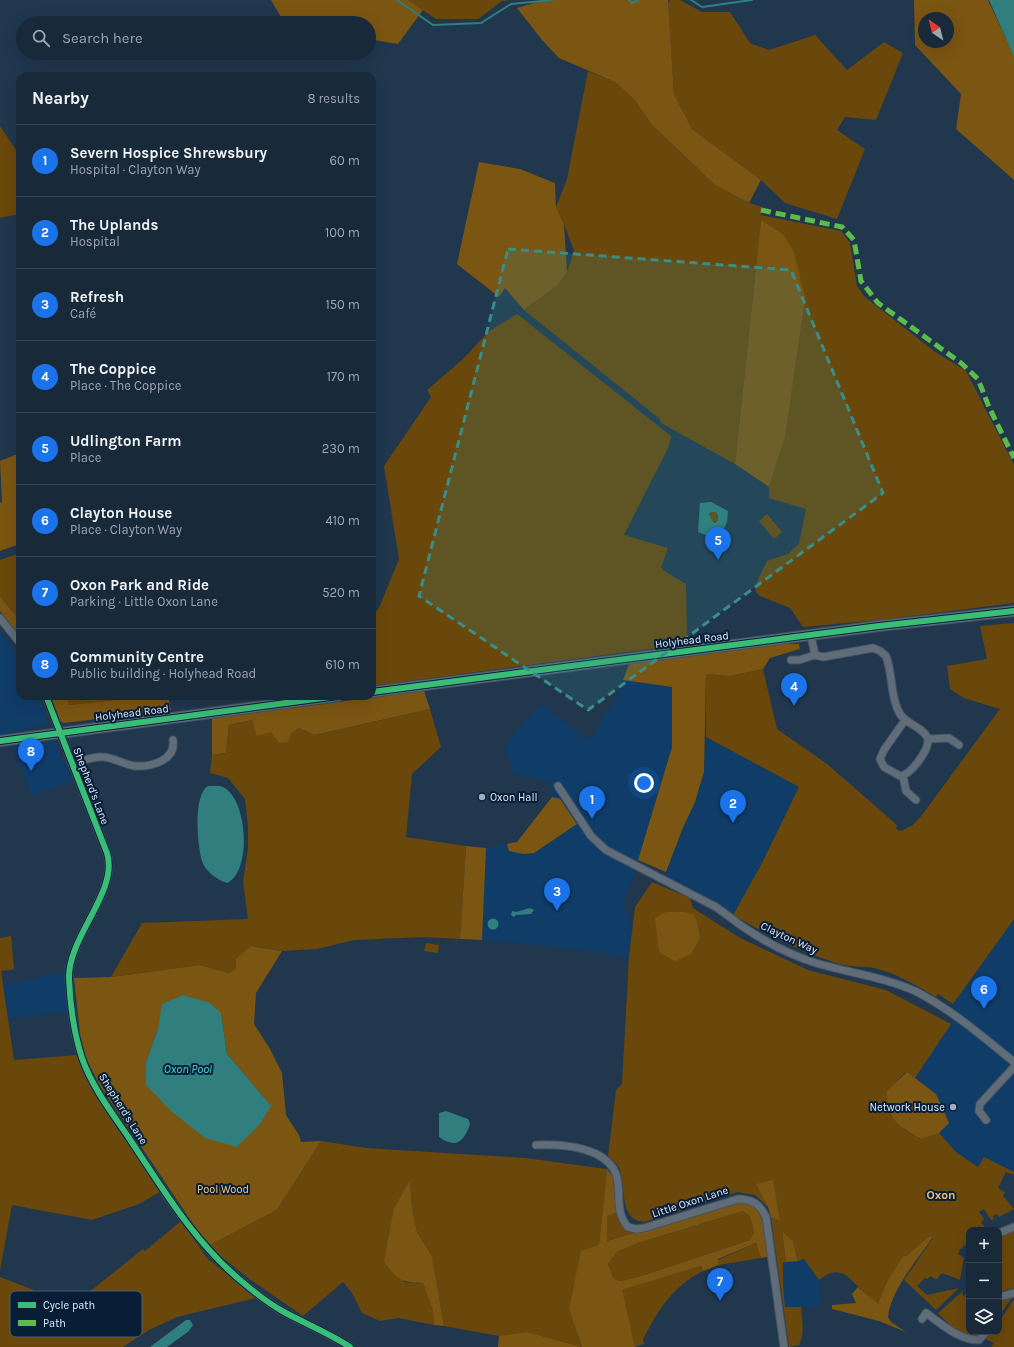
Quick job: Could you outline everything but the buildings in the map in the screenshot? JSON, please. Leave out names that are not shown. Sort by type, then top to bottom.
[{"type":"main road","name":"Holyhead Road","points":[[376,691],[1014,611]]},
{"type":"main road","name":"Holyhead Road","points":[[0,740],[307,700]]},
{"type":"street","points":[[0,618],[16,638]]},
{"type":"street","points":[[811,636],[815,655]]},
{"type":"street","points":[[791,660],[799,660],[815,655],[823,657],[869,648],[877,649],[883,653],[888,661],[896,705],[899,712],[905,720],[925,734],[928,739],[927,747],[916,764],[909,773],[900,776],[884,767],[880,759],[884,750],[905,720]]},
{"type":"street","name":"Shepherd's Lane","points":[[47,700],[107,853],[109,866],[107,881],[74,952],[69,976],[82,1059],[99,1092],[166,1194],[208,1251],[247,1287],[282,1311],[325,1332],[350,1347]]},
{"type":"street","points":[[928,739],[949,738],[959,745]]},
{"type":"street","points":[[72,764],[100,757],[112,758],[135,766],[158,762],[170,755],[174,744],[183,746]]},
{"type":"street","points":[[903,776],[906,791],[916,800]]},
{"type":"street","name":"Clayton Way","points":[[558,786],[590,836],[606,850],[714,906],[746,929],[791,953],[816,963],[887,981],[915,991],[939,1005],[1014,1062]]},
{"type":"street","points":[[986,1120],[979,1111],[980,1104],[1014,1067]]},
{"type":"street","name":"Little Oxon Lane","points":[[536,1145],[571,1146],[586,1150],[610,1164],[616,1174],[620,1215],[628,1227],[636,1229],[644,1228],[738,1199],[750,1200],[756,1203],[766,1217],[784,1347]]},
{"type":"street","points":[[1002,1232],[1014,1227]]},
{"type":"street","points":[[1002,1298],[1014,1293]]},
{"type":"street","points":[[922,1319],[926,1313],[957,1334],[972,1340],[978,1340],[983,1335]]},
{"type":"highlighted area","points":[[508,249],[791,270],[883,493],[588,710],[419,596]]},
{"type":"shaded area","points":[[408,0],[510,0],[502,1],[478,19],[436,19]]},
{"type":"shaded area","points":[[670,0],[680,0],[702,12],[730,12],[750,43],[769,50],[815,35],[847,70],[884,42],[903,53],[876,120],[845,117],[837,130],[865,149],[837,219],[785,203],[761,180],[692,129],[674,94],[668,3]]},
{"type":"shaded area","points":[[588,71],[615,82],[634,99],[652,125],[715,185],[749,203],[762,207],[761,215],[841,231],[850,243],[857,286],[865,297],[934,351],[966,371],[1014,465],[1014,603],[880,620],[803,627],[790,608],[760,596],[756,592],[756,584],[767,561],[788,554],[799,544],[806,509],[769,498],[769,487],[785,436],[761,221],[735,464],[661,423],[660,419],[524,310],[558,285],[567,272],[574,251],[556,207],[567,179]]},
{"type":"shaded area","points":[[0,126],[16,150],[16,215],[0,218]]},
{"type":"shaded area","points":[[517,314],[671,436],[669,446],[624,535],[668,548],[661,568],[686,584],[687,644],[376,685],[376,611],[379,608],[399,559],[384,466],[431,397],[427,390],[463,359],[488,332]]},
{"type":"shaded area","points":[[712,512],[716,512],[719,517],[716,522],[712,522],[709,519],[709,515]]},
{"type":"shaded area","points":[[767,514],[782,532],[774,539],[759,521]]},
{"type":"shaded area","points":[[16,554],[16,616],[0,596],[0,560]]},
{"type":"shaded area","points":[[1014,623],[1014,919],[953,1004],[938,994],[936,997],[908,981],[886,971],[873,968],[841,965],[796,948],[733,915],[761,865],[799,787],[706,737],[706,674],[730,676],[763,669],[777,729],[827,764],[897,825],[896,829],[901,831],[913,825],[922,815],[1000,709],[964,698],[950,689],[947,666],[987,659],[980,626]]},
{"type":"shaded area","points":[[0,630],[16,652],[16,700],[41,700],[47,724],[0,735]]},
{"type":"shaded area","points":[[623,680],[672,686],[672,747],[635,873],[623,901],[633,929],[629,957],[556,947],[482,940],[486,848],[517,842],[552,797],[552,782],[513,774],[505,745],[541,703],[583,737],[591,738],[619,693]]},
{"type":"shaded area","points":[[68,700],[115,700],[69,705]]},
{"type":"shaded area","points":[[430,709],[441,747],[412,774],[406,837],[466,846],[460,939],[423,937],[354,940],[317,949],[282,951],[252,946],[237,969],[229,973],[200,965],[111,977],[142,923],[248,919],[243,882],[248,849],[248,826],[245,799],[228,778],[210,773],[212,755],[226,753],[229,725],[252,720],[275,732],[286,733],[299,728],[316,735]]},
{"type":"shaded area","points":[[706,737],[799,787],[761,865],[733,915],[666,878],[666,872],[682,830],[695,802],[704,772]]},
{"type":"shaded area","points":[[54,741],[73,781],[32,796],[12,746]]},
{"type":"shaded area","points":[[652,882],[690,898],[693,908],[740,938],[808,970],[886,990],[951,1024],[915,1078],[906,1072],[887,1090],[905,1130],[920,1139],[939,1133],[956,1152],[978,1167],[984,1157],[1014,1172],[1013,1175],[1006,1172],[998,1188],[1005,1192],[1003,1196],[1014,1209],[999,1217],[997,1214],[993,1216],[994,1219],[991,1220],[984,1209],[979,1212],[984,1219],[981,1223],[985,1227],[966,1227],[966,1245],[964,1245],[960,1249],[958,1254],[964,1258],[960,1280],[942,1273],[936,1280],[931,1276],[927,1279],[925,1278],[917,1286],[927,1295],[959,1288],[936,1310],[904,1280],[933,1238],[929,1236],[899,1267],[888,1284],[878,1305],[843,1274],[836,1272],[832,1273],[819,1280],[804,1259],[798,1261],[793,1241],[782,1231],[786,1262],[783,1263],[783,1290],[785,1307],[801,1307],[803,1331],[799,1345],[789,1347],[771,1217],[780,1221],[764,1197],[768,1207],[755,1195],[737,1192],[644,1222],[636,1220],[631,1216],[625,1202],[622,1177],[619,1168],[617,1164],[608,1156],[616,1090],[622,1084],[629,957],[635,907]]},
{"type":"shaded area","points":[[1014,919],[1014,1172],[1000,1165],[978,1167],[956,1152],[939,1133],[949,1123],[937,1094],[915,1078],[951,1024],[953,1004]]},
{"type":"shaded area","points":[[11,936],[14,969],[1,971],[14,1060],[77,1055],[96,1095],[160,1192],[139,1204],[92,1220],[12,1205],[0,1270],[0,938]]},
{"type":"shaded area","points":[[426,943],[439,945],[438,953],[424,951]]},
{"type":"shaded area","points":[[66,972],[70,1011],[8,1019],[3,985]]},
{"type":"shaded area","points":[[321,1141],[366,1148],[525,1158],[607,1169],[599,1246],[569,1310],[582,1347],[527,1332],[499,1336],[444,1326],[432,1256],[417,1232],[412,1208],[410,1181],[394,1208],[404,1282],[423,1283],[433,1311],[434,1325],[399,1318],[380,1321],[362,1313],[352,1293],[343,1282],[303,1316],[252,1281],[208,1246],[277,1210]]},
{"type":"shaded area","points":[[743,1211],[750,1217],[754,1232],[750,1240],[638,1277],[620,1281],[614,1279],[608,1264],[617,1252],[638,1243]]},
{"type":"shaded area","points":[[616,1213],[623,1225],[634,1233],[606,1241],[607,1216]]},
{"type":"shaded area","points":[[181,1221],[207,1258],[256,1298],[177,1317],[142,1335],[142,1291],[90,1291],[143,1249],[145,1251]]},
{"type":"shaded area","points":[[1014,1230],[1014,1288],[1002,1291],[1002,1263],[1002,1235]]},
{"type":"shaded area","points":[[756,1243],[761,1258],[719,1265],[718,1260]]},
{"type":"shaded area","points":[[804,1259],[819,1280],[820,1307],[785,1307],[783,1292],[783,1262]]},
{"type":"shaded area","points":[[701,1266],[703,1271],[683,1284],[660,1309],[643,1340],[644,1344],[635,1347],[621,1290]]},
{"type":"shaded area","points":[[0,1277],[36,1291],[10,1291],[10,1337],[138,1337],[123,1347],[0,1347]]},
{"type":"shaded area","points":[[964,1290],[962,1294],[964,1296],[966,1294],[966,1334],[950,1325],[938,1313]]},
{"type":"shaded area","points":[[1014,1295],[1002,1312],[1002,1302],[1003,1299]]},
{"type":"shaded area","points":[[1014,1299],[1014,1347],[991,1347],[994,1343],[985,1339],[989,1335],[1002,1335],[1002,1317]]},
{"type":"green space","points":[[271,0],[408,0],[423,10],[398,44],[376,40],[376,16],[280,16]]},
{"type":"green space","points":[[544,0],[668,0],[674,94],[692,129],[761,180],[749,203],[715,185],[652,125],[634,99],[615,82],[559,58],[542,40],[517,8]]},
{"type":"green space","points":[[914,0],[988,0],[1014,56],[1014,180],[956,129],[961,94],[915,45]]},
{"type":"green space","points":[[479,162],[520,169],[555,183],[556,207],[564,224],[567,272],[558,285],[524,310],[505,288],[499,297],[457,264]]},
{"type":"green space","points":[[761,220],[784,235],[794,253],[805,298],[785,437],[769,487],[735,464]]},
{"type":"green space","points":[[16,455],[16,545],[0,551],[0,503],[2,502],[0,461]]},
{"type":"green space","points":[[0,596],[16,616],[16,631],[0,611]]},
{"type":"green space","points":[[780,644],[799,644],[800,649],[770,658],[763,669],[730,676],[706,674],[704,772],[695,802],[682,830],[666,872],[638,860],[672,747],[672,687],[623,680],[629,664]]},
{"type":"green space","points":[[424,691],[430,709],[315,735],[299,728],[291,733],[288,742],[279,743],[271,732],[257,736],[252,720],[229,725],[226,753],[212,755],[212,718],[353,700],[376,700],[376,697]]},
{"type":"green space","points":[[52,700],[68,700],[69,705],[115,700],[169,700],[171,710],[64,723],[59,721]]},
{"type":"green space","points":[[552,797],[560,799],[577,824],[534,853],[524,854],[509,851],[507,844],[517,842]]},
{"type":"green space","points":[[466,846],[486,848],[482,940],[460,939]]},
{"type":"green space","points":[[666,912],[683,912],[693,914],[697,921],[700,938],[691,954],[675,961],[659,952],[655,918]]},
{"type":"green space","name":"Pool Wood","points":[[251,946],[282,951],[256,993],[254,1024],[270,1049],[282,1073],[286,1115],[299,1135],[301,1142],[321,1141],[277,1210],[208,1246],[101,1087],[87,1061],[81,1042],[74,978],[111,977],[200,965],[229,973],[236,969],[236,959]],"holes":[[[221,1013],[227,1054],[270,1106],[146,1062],[158,1029]]]},
{"type":"green space","points":[[907,1072],[936,1094],[949,1123],[939,1133],[921,1139],[900,1125],[891,1114],[887,1100],[887,1090]]},
{"type":"green space","points":[[607,1169],[613,1177],[616,1213],[607,1216],[607,1241],[735,1202],[753,1206],[758,1212],[762,1220],[766,1238],[768,1257],[761,1258],[756,1243],[718,1259],[719,1265],[703,1271],[701,1266],[622,1290],[635,1347],[582,1347],[569,1310],[581,1251],[599,1245]],"holes":[[[743,1211],[750,1217],[754,1232],[750,1240],[638,1277],[620,1281],[614,1279],[608,1264],[617,1252],[638,1243]]]},
{"type":"green space","points":[[410,1180],[412,1208],[417,1232],[432,1256],[444,1326],[434,1325],[433,1311],[423,1283],[409,1282],[400,1279],[384,1262],[394,1208]]},
{"type":"green space","points":[[773,1180],[780,1221],[771,1217],[768,1207],[756,1184]]},
{"type":"green space","points":[[782,1231],[793,1241],[798,1261],[786,1262]]},
{"type":"green space","points":[[929,1236],[933,1237],[899,1286],[890,1307],[888,1317],[891,1322],[906,1332],[879,1321],[832,1309],[832,1305],[856,1303],[852,1294],[858,1287],[878,1304],[887,1282],[903,1256],[907,1256]]},
{"type":"green space","points":[[527,1332],[582,1347],[498,1347],[499,1336]]},
{"type":"water","points":[[989,0],[1014,0],[1014,57]]},
{"type":"water","points":[[711,502],[728,511],[727,522],[720,537],[711,537],[698,532],[700,503]],"holes":[[[716,512],[718,515],[718,520],[715,523],[712,521],[709,514]]]},
{"type":"water","points":[[208,786],[221,786],[231,794],[238,806],[242,820],[244,835],[240,865],[235,876],[227,883],[219,880],[209,872],[202,861],[200,854],[198,809],[203,791]]},
{"type":"water","points":[[530,908],[534,910],[531,914],[516,915],[514,917],[511,915],[512,911],[516,912]]},
{"type":"water","points":[[493,918],[497,920],[499,924],[497,928],[493,930],[489,928],[487,924],[489,920]]},
{"type":"water","name":"Oxon Pool","points":[[183,995],[210,1003],[221,1013],[227,1054],[271,1106],[260,1124],[237,1147],[205,1138],[171,1111],[146,1085],[146,1062],[158,1029],[162,1004]]},
{"type":"water","points":[[446,1111],[468,1119],[470,1124],[468,1130],[459,1142],[450,1143],[439,1137],[439,1113]]},
{"type":"water","points":[[186,1320],[190,1320],[193,1325],[189,1331],[167,1347],[150,1347]]},
{"type":"waterway","points":[[397,0],[433,25],[481,23],[511,4],[552,0]]},
{"type":"waterway","points":[[629,0],[632,3],[638,0]]},
{"type":"waterway","points":[[691,0],[702,7],[752,0]]},
{"type":"marked path","points":[[761,210],[842,227],[854,240],[861,281],[878,303],[961,363],[978,379],[989,407],[1014,458]]},
{"type":"cycle path","points":[[376,691],[879,626],[1014,611]]},
{"type":"cycle path","points":[[48,700],[107,853],[109,868],[106,883],[100,898],[76,947],[71,962],[69,978],[71,1008],[79,1048],[86,1069],[103,1100],[168,1197],[196,1235],[212,1253],[228,1269],[269,1303],[350,1347]]},
{"type":"cycle path","points":[[0,741],[308,700]]},
{"type":"place","name":"Udlington Farm","points":[[718,560]]},
{"type":"place","name":"The Coppice","points":[[794,706]]},
{"type":"place","name":"Community Centre","points":[[31,771]]},
{"type":"place","name":"Oxon Hall","points":[[482,797]]},
{"type":"place","name":"Severn Hospice Shrewsbury","points":[[592,819]]},
{"type":"place","name":"The Uplands","points":[[733,823]]},
{"type":"place","name":"Refresh","points":[[557,911]]},
{"type":"place","name":"Clayton House","points":[[984,1009]]},
{"type":"place","name":"Network House","points":[[953,1107]]},
{"type":"place","name":"Oxon Park and Ride","points":[[720,1301]]},
{"type":"district","name":"Oxon","points":[[941,1195]]}]
